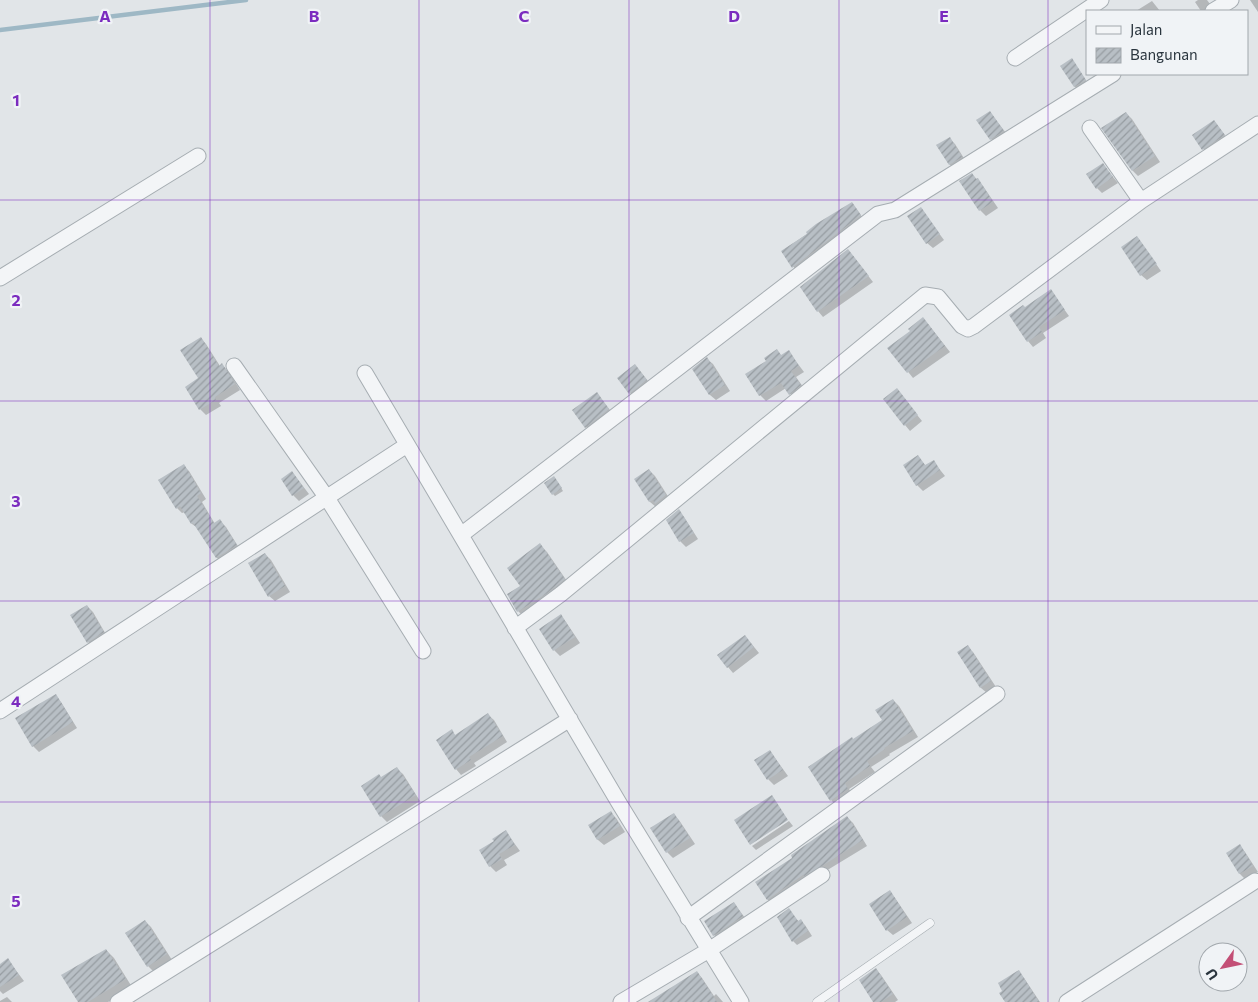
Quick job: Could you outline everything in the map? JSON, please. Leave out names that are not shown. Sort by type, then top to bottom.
[{"type":"street","points":[[1086,10],[1101,0]]},
{"type":"street","points":[[1215,10],[1231,0]]},
{"type":"street","points":[[1015,58],[1086,10]]},
{"type":"street","points":[[461,535],[878,214],[895,210],[1110,75]]},
{"type":"street","points":[[515,628],[561,594],[925,296],[938,297],[962,326],[968,329],[974,326],[1141,201],[1258,124]]},
{"type":"street","points":[[1090,128],[1141,201]]},
{"type":"street","points":[[0,278],[198,156]]},
{"type":"street","points":[[234,366],[327,498],[423,651]]},
{"type":"street","points":[[365,373],[688,918],[741,1002]]},
{"type":"street","points":[[0,711],[407,445]]},
{"type":"street","points":[[688,918],[997,694]]},
{"type":"street","points":[[118,1002],[570,719]]},
{"type":"street","points":[[621,1002],[709,950],[822,875]]},
{"type":"street","points":[[1068,1002],[1255,880]]},
{"type":"lane","points":[[817,1002],[930,923]]},
{"type":"building","points":[[1072,58],[1086,80],[1074,87],[1060,66]]},
{"type":"building","points":[[990,111],[1004,131],[990,140],[976,120]]},
{"type":"building","points":[[1126,112],[1155,156],[1132,171],[1101,128]]},
{"type":"building","points":[[1214,120],[1225,135],[1202,150],[1192,135]]},
{"type":"building","points":[[950,137],[962,157],[949,165],[936,145]]},
{"type":"building","points":[[1103,163],[1113,177],[1096,189],[1086,174]]},
{"type":"building","points":[[972,173],[976,179],[978,178],[993,202],[979,211],[959,181]]},
{"type":"building","points":[[852,202],[861,215],[792,268],[781,251],[807,234],[806,232],[816,224]]},
{"type":"building","points":[[921,207],[940,234],[926,244],[907,216]]},
{"type":"building","points":[[1137,236],[1157,264],[1140,276],[1121,247]]},
{"type":"building","points":[[848,249],[869,276],[817,312],[800,287]]},
{"type":"building","points":[[1051,289],[1065,310],[1039,327],[1042,332],[1027,342],[1009,315],[1023,305],[1025,307]]},
{"type":"building","points":[[923,317],[945,346],[907,373],[887,348],[910,331],[908,329]]},
{"type":"building","points":[[201,337],[219,366],[222,363],[235,384],[215,397],[216,400],[199,410],[185,387],[198,378],[180,350]]},
{"type":"building","points":[[777,349],[781,355],[789,350],[799,366],[791,371],[801,385],[789,395],[781,383],[759,396],[745,374],[766,361],[764,358]]},
{"type":"building","points":[[707,357],[725,385],[709,395],[692,369]]},
{"type":"building","points":[[635,364],[647,380],[629,394],[617,378]]},
{"type":"building","points":[[897,388],[918,415],[904,426],[883,399]]},
{"type":"building","points":[[597,392],[609,409],[585,428],[572,410]]},
{"type":"building","points":[[918,455],[925,465],[934,460],[940,470],[916,486],[903,465]]},
{"type":"building","points":[[184,464],[201,493],[197,496],[214,523],[220,519],[237,545],[216,558],[180,506],[176,509],[158,480]]},
{"type":"building","points":[[649,469],[666,495],[655,504],[653,500],[649,502],[634,479]]},
{"type":"building","points":[[292,471],[304,488],[292,496],[281,479]]},
{"type":"building","points":[[554,476],[562,488],[552,495],[544,483]]},
{"type":"building","points":[[679,509],[694,533],[679,542],[666,520]]},
{"type":"building","points":[[540,543],[565,579],[546,594],[517,612],[507,594],[520,586],[507,568]]},
{"type":"building","points":[[265,553],[285,586],[268,597],[248,563]]},
{"type":"building","points":[[87,605],[104,632],[87,643],[70,615]]},
{"type":"building","points":[[561,614],[575,637],[553,651],[539,629]]},
{"type":"building","points":[[745,635],[754,647],[727,668],[717,655]]},
{"type":"building","points":[[968,645],[991,681],[980,688],[957,652]]},
{"type":"building","points":[[56,694],[73,722],[32,747],[15,718]]},
{"type":"building","points":[[893,699],[913,731],[884,748],[867,761],[870,766],[845,783],[848,789],[830,801],[808,767],[852,737],[853,739],[882,720],[875,710]]},
{"type":"building","points":[[488,713],[503,736],[469,757],[471,760],[455,770],[436,740],[452,729],[455,735]]},
{"type":"building","points":[[770,750],[783,770],[767,780],[754,760]]},
{"type":"building","points":[[397,767],[416,795],[380,817],[361,786],[379,774],[381,777]]},
{"type":"building","points":[[772,795],[788,820],[750,845],[734,820]]},
{"type":"building","points":[[611,811],[620,826],[597,840],[588,825]]},
{"type":"building","points":[[674,813],[690,838],[666,853],[650,828]]},
{"type":"building","points":[[847,816],[863,840],[822,866],[803,875],[767,900],[755,882],[792,858],[791,855]]},
{"type":"building","points":[[506,830],[515,845],[499,854],[502,859],[489,867],[479,850],[494,841],[492,839]]},
{"type":"building","points":[[1240,844],[1253,866],[1239,874],[1226,853]]},
{"type":"building","points":[[890,890],[907,917],[886,931],[869,904]]},
{"type":"building","points":[[734,902],[743,916],[713,936],[704,921]]},
{"type":"building","points":[[789,908],[798,921],[801,919],[808,931],[792,942],[777,917]]},
{"type":"building","points":[[145,920],[167,954],[147,967],[125,933]]},
{"type":"building","points":[[106,949],[126,979],[88,1002],[78,1002],[61,975]]},
{"type":"building","points":[[8,958],[19,975],[0,987],[0,964]]},
{"type":"building","points":[[876,968],[893,994],[881,1002],[873,1002],[859,980]]},
{"type":"building","points":[[1019,970],[1039,1002],[1005,1002],[999,993],[1002,991],[998,983]]},
{"type":"building","points":[[697,971],[717,1002],[648,1002],[675,985]]},
{"type":"waterway","points":[[0,30],[246,0]]}]
